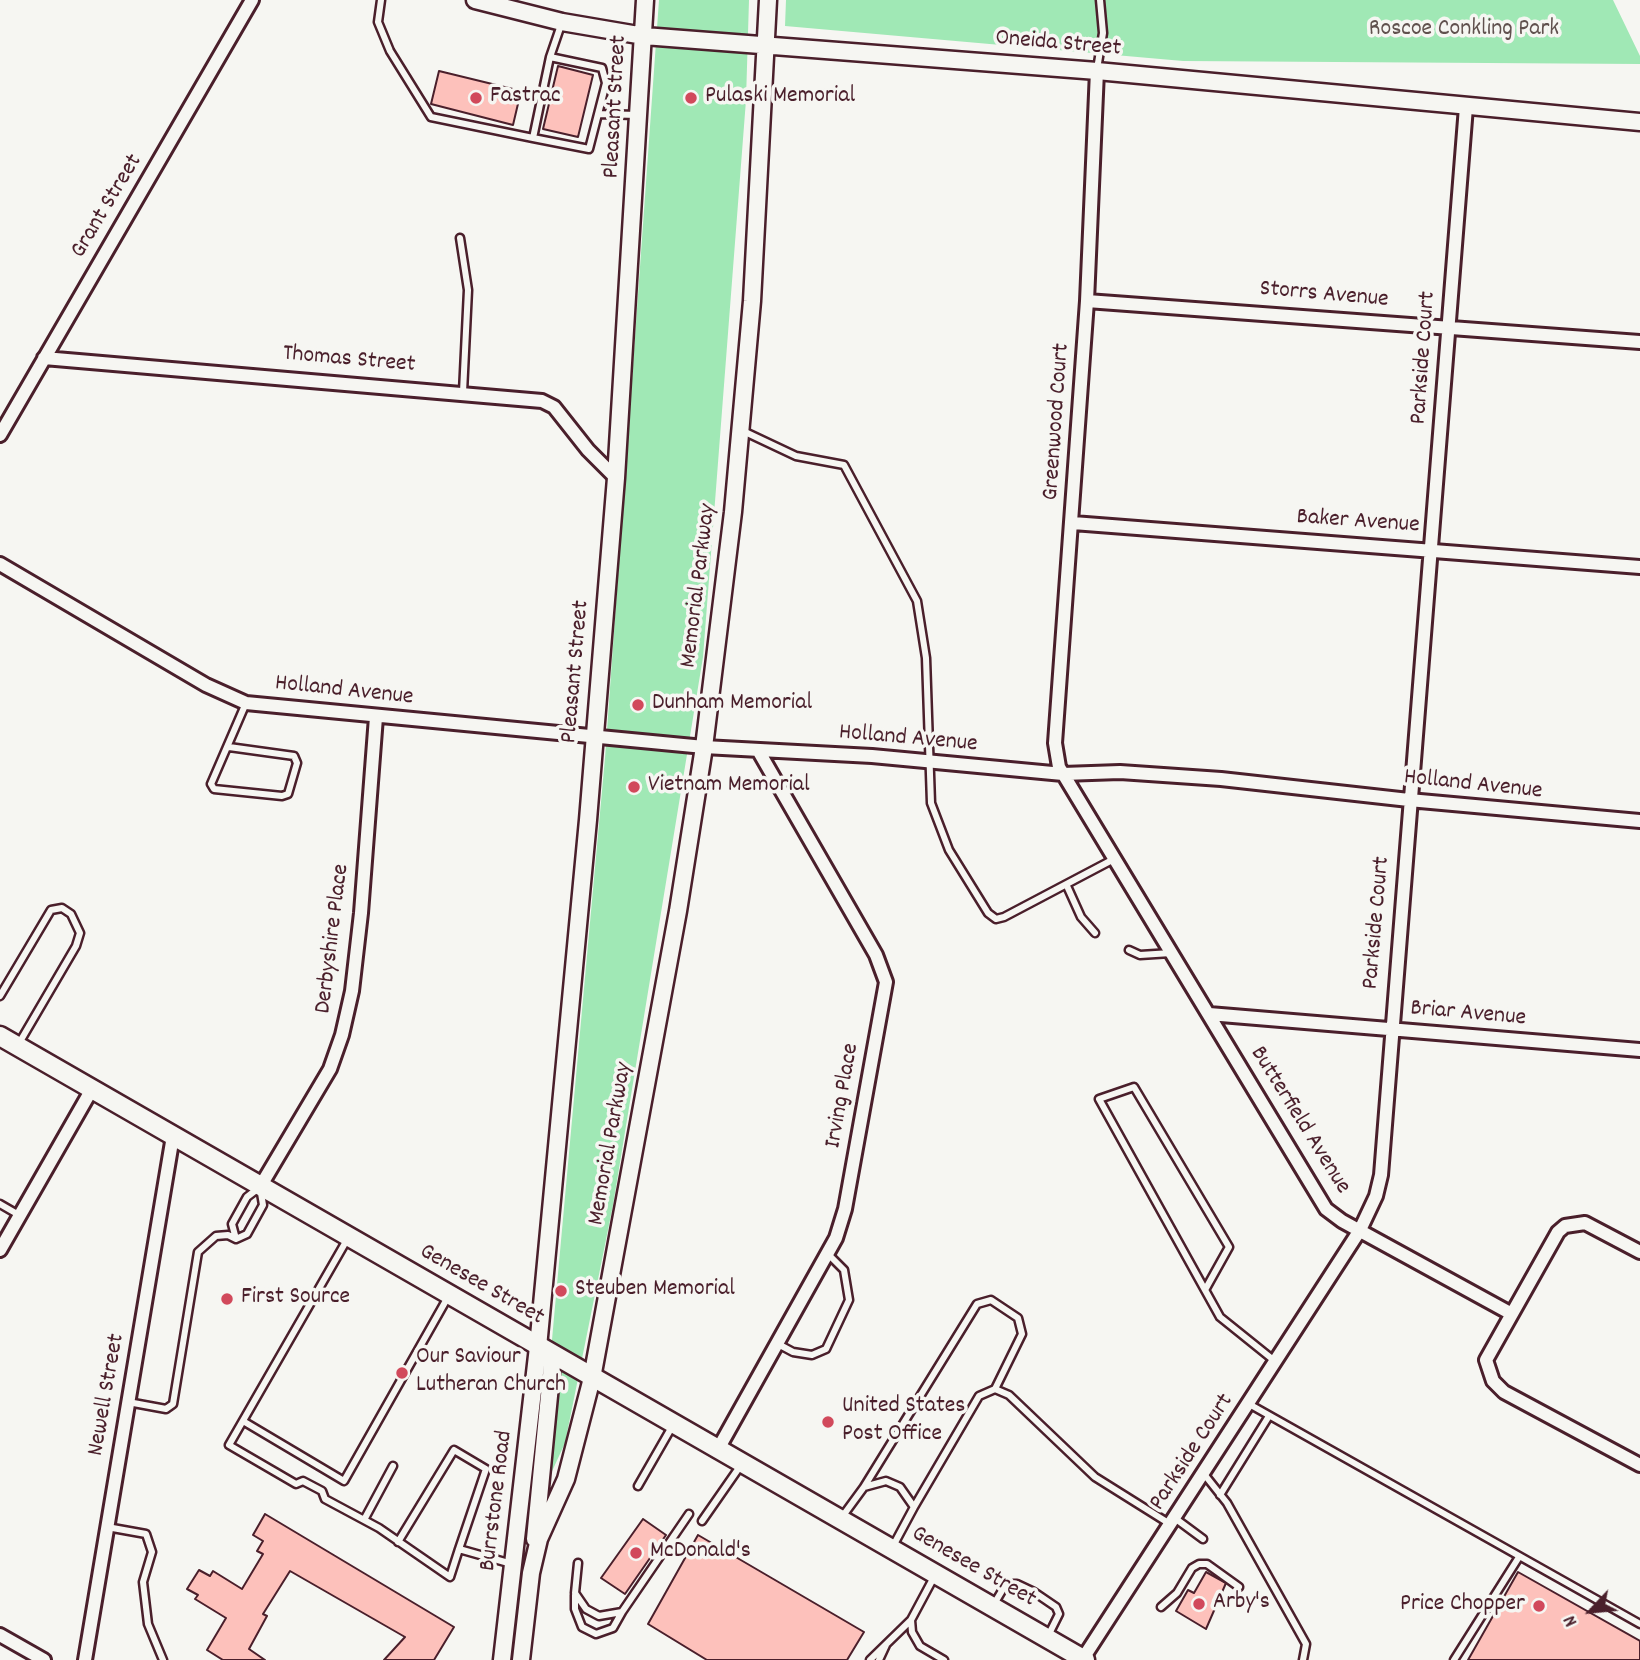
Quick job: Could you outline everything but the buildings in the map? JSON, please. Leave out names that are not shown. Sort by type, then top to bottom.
[{"type":"main road","name":"Genesee Street","points":[[0,1036],[1083,1660]]},
{"type":"street","name":"Grant Street","points":[[0,435],[252,0]]},
{"type":"street","name":"Oneida Street","points":[[475,0],[562,22],[645,36],[766,43],[1097,71],[1640,122]]},
{"type":"street","name":"Pleasant Street","points":[[546,1351],[616,478],[645,36],[645,0]]},
{"type":"street","name":"Memorial Parkway","points":[[592,1378],[678,911],[704,747],[752,301],[768,0]]},
{"type":"street","name":"Greenwood Court","points":[[1063,774],[1055,743],[1087,301],[1097,71]]},
{"type":"street","name":"Parkside Court","points":[[1083,1660],[1360,1230],[1376,1196],[1381,1175],[1466,107]]},
{"type":"street","name":"Storrs Avenue","points":[[1087,301],[1640,342]]},
{"type":"street","name":"Thomas Street","points":[[44,358],[463,392],[542,401],[554,407],[588,450],[616,478]]},
{"type":"street","name":"Baker Avenue","points":[[1073,523],[1640,567]]},
{"type":"street","name":"Holland Avenue","points":[[0,564],[206,685],[246,703],[704,747],[1063,774],[1132,772],[1640,821]]},
{"type":"street","name":"Derbyshire Place","points":[[260,1187],[330,1069],[342,1035],[352,991],[361,913],[376,717]]},
{"type":"street","name":"Irving Place","points":[[717,1451],[828,1254],[845,1209],[886,982],[870,945],[758,750]]},
{"type":"street","name":"Butterfield Avenue","points":[[1063,774],[1326,1209],[1510,1313]]},
{"type":"street","name":"Briar Avenue","points":[[1209,1014],[1640,1050]]},
{"type":"street","points":[[0,1250],[92,1089]]},
{"type":"street","name":"Newell Street","points":[[85,1660],[173,1136]]},
{"type":"street","points":[[1640,1252],[1598,1227],[1584,1223],[1565,1226],[1558,1232],[1510,1313],[1486,1360],[1493,1381],[1504,1392],[1640,1465]]},
{"type":"street","name":"Burrstone Road","points":[[502,1660],[513,1565],[546,1351]]},
{"type":"street","points":[[531,1573],[546,1351]]},
{"type":"street","name":"Burrstone Road","points":[[521,1660],[531,1573],[540,1539],[566,1479],[592,1378]]},
{"type":"street","points":[[0,1635],[44,1660]]},
{"type":"lane","points":[[381,0],[378,23],[390,51],[431,117],[589,149],[606,83],[603,68],[551,57]]},
{"type":"lane","points":[[1097,71],[1103,33],[1100,0]]},
{"type":"lane","points":[[533,138],[551,57],[562,22]]},
{"type":"lane","points":[[598,114],[640,115]]},
{"type":"lane","points":[[460,238],[468,290],[463,392]]},
{"type":"lane","points":[[740,430],[796,456],[844,465],[917,601],[926,658],[931,803],[949,850],[988,914],[996,919],[1004,917],[1114,859]]},
{"type":"lane","points":[[229,747],[294,756],[297,763],[288,794],[282,796],[215,789],[212,776],[229,747],[246,703]]},
{"type":"lane","points":[[1067,886],[1081,917],[1095,933]]},
{"type":"lane","points":[[0,996],[51,910],[62,908],[71,914],[80,933],[76,946],[18,1046]]},
{"type":"lane","points":[[1129,950],[1140,954],[1171,953]]},
{"type":"lane","points":[[1205,1290],[1229,1247],[1134,1087],[1099,1098],[1198,1278],[1220,1317],[1276,1362]]},
{"type":"lane","points":[[236,1239],[247,1234],[262,1205],[260,1187]]},
{"type":"lane","points":[[236,1239],[232,1224],[247,1197],[260,1187]]},
{"type":"lane","points":[[0,1204],[19,1215]]},
{"type":"lane","points":[[128,1402],[166,1409],[173,1404],[198,1252],[216,1236],[228,1235],[236,1239]]},
{"type":"lane","points":[[348,1237],[229,1445],[296,1484],[303,1481],[321,1491],[325,1499],[364,1520],[450,1577],[486,1469],[454,1450],[398,1542]]},
{"type":"lane","points":[[778,1344],[793,1352],[812,1354],[825,1349],[849,1300],[844,1270],[828,1254]]},
{"type":"lane","points":[[243,1421],[344,1481],[449,1296]]},
{"type":"lane","points":[[840,1521],[864,1487],[977,1304],[991,1300],[1018,1318],[1022,1334],[995,1389],[979,1396],[891,1549]]},
{"type":"lane","points":[[995,1389],[1009,1395],[1095,1477],[1203,1539]]},
{"type":"lane","points":[[1249,1404],[1640,1625]]},
{"type":"lane","points":[[1220,1495],[1269,1416]]},
{"type":"lane","points":[[638,1486],[673,1425]]},
{"type":"lane","points":[[702,1521],[741,1464]]},
{"type":"lane","points":[[364,1520],[393,1466]]},
{"type":"lane","points":[[1204,1474],[1220,1495],[1306,1644],[1303,1660]]},
{"type":"lane","points":[[864,1487],[886,1481],[900,1487],[914,1507]]},
{"type":"lane","points":[[578,1563],[575,1609],[582,1627],[596,1634],[613,1628],[689,1514]]},
{"type":"lane","points":[[107,1527],[146,1534],[152,1552],[143,1582],[148,1624],[163,1660]]},
{"type":"lane","points":[[459,1549],[513,1565]]},
{"type":"lane","points":[[1454,1660],[1519,1557]]},
{"type":"lane","points":[[1161,1607],[1177,1593],[1192,1568],[1199,1564],[1217,1570],[1239,1587]]},
{"type":"lane","points":[[870,1660],[911,1620],[935,1575]]},
{"type":"lane","points":[[993,1608],[1003,1589],[1010,1584],[1017,1584],[1034,1592],[1056,1607],[1059,1614],[1047,1638]]},
{"type":"lane","points":[[575,1593],[586,1609],[599,1616],[622,1612]]},
{"type":"lane","points":[[911,1620],[912,1632],[920,1646],[944,1660]]},
{"type":"lane","points":[[879,1660],[888,1640]]},
{"type":"green space","points":[[659,0],[749,0],[746,100],[703,657],[613,1205],[565,1443],[537,1504],[605,758]]},
{"type":"green space","name":"Roscoe Conkling Park","points":[[786,0],[1613,0],[1640,56],[1640,64],[1183,61],[785,26]]},
{"type":"place","name":"Fastrac","points":[[476,98]]},
{"type":"place","name":"Pulaski Memorial","points":[[691,98]]},
{"type":"place","name":"Dunham Memorial","points":[[638,705]]},
{"type":"place","name":"Vietnam Memorial","points":[[634,787]]},
{"type":"place","name":"Steuben Memorial","points":[[561,1291]]},
{"type":"place","name":"First Source","points":[[227,1299]]},
{"type":"place","name":"Our Saviour Lutheran Church","points":[[402,1373]]},
{"type":"place","name":"United States Post Office","points":[[828,1422]]},
{"type":"place","name":"McDonald's","points":[[636,1553]]},
{"type":"place","name":"Arby's","points":[[1199,1604]]},
{"type":"place","name":"Price Chopper","points":[[1539,1606]]}]
